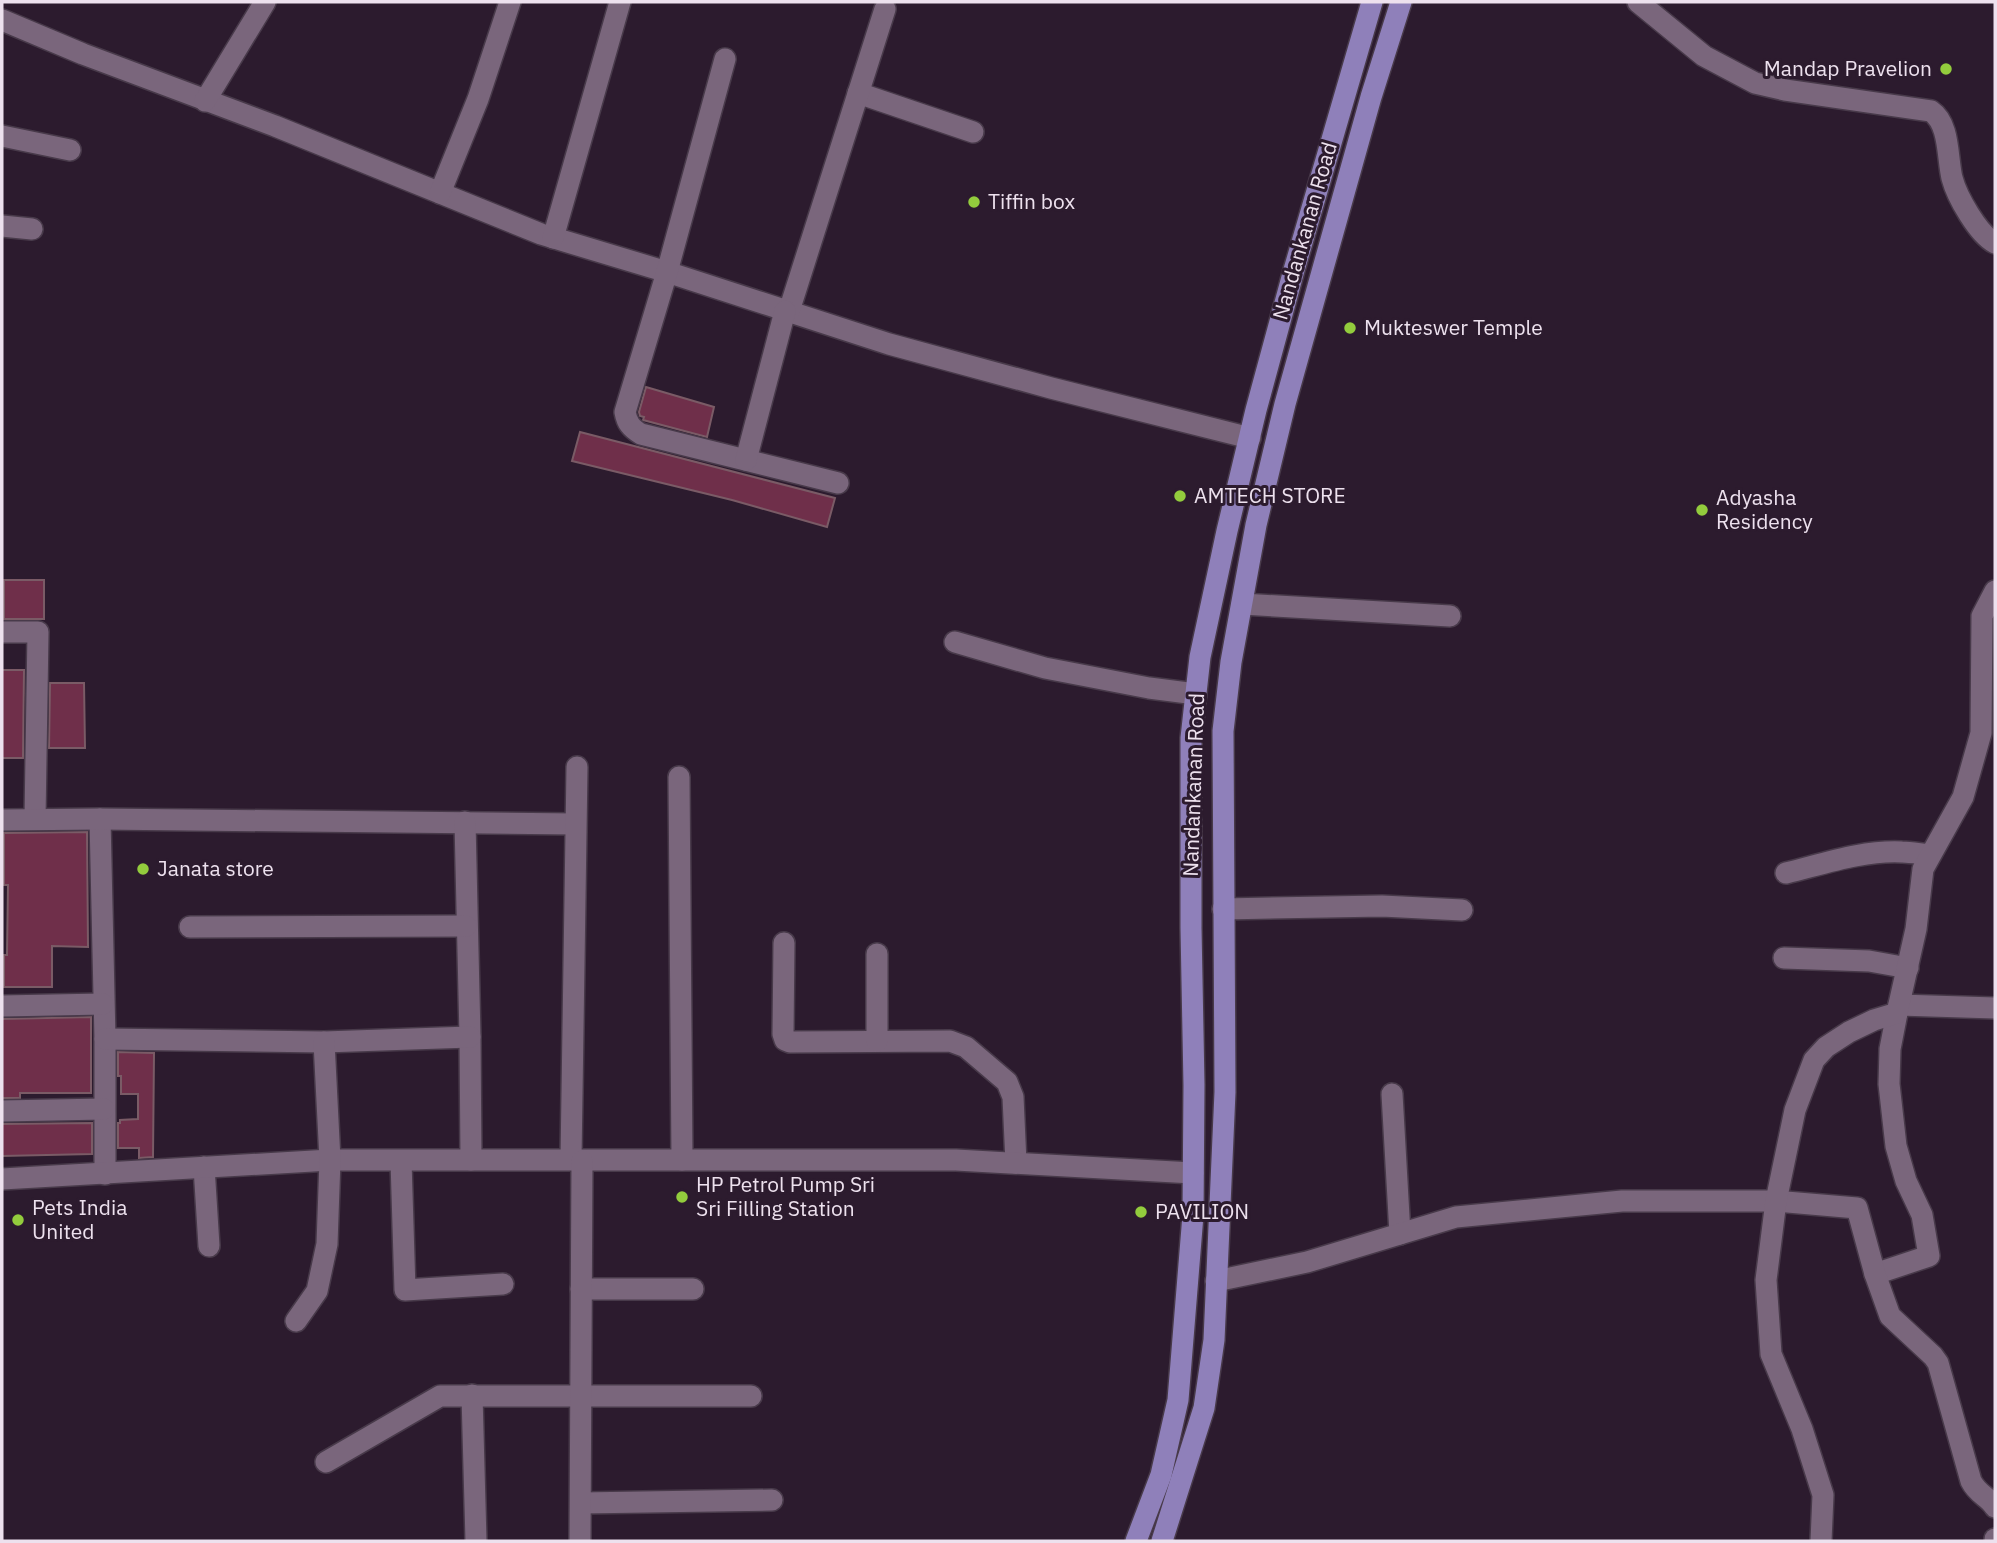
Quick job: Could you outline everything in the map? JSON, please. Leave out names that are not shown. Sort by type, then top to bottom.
[{"type":"main road","name":"Nandankanan Road","points":[[1136,1541],[1161,1475],[1178,1400],[1193,1215],[1191,751],[1200,657],[1227,531],[1297,257],[1372,2]]},
{"type":"main road","name":"Nandankanan Road","points":[[1162,1541],[1204,1408],[1214,1339],[1224,1105],[1223,731],[1231,662],[1256,524],[1285,404],[1371,97],[1401,2]]},
{"type":"main road","points":[[1194,1104],[1224,1105]]},
{"type":"street","points":[[205,101],[265,2]]},
{"type":"street","points":[[440,193],[478,99],[510,2]]},
{"type":"street","points":[[553,238],[620,2]]},
{"type":"street","points":[[1638,2],[1704,56],[1755,83],[1785,90],[1931,111],[1942,121],[1953,181],[1972,219],[1995,243]]},
{"type":"street","points":[[746,460],[787,311],[885,9]]},
{"type":"street","points":[[2,20],[553,238],[890,344],[1250,438]]},
{"type":"street","points":[[725,59],[667,272],[625,412],[627,421],[632,429],[640,434],[838,483]]},
{"type":"street","points":[[858,93],[972,132]]},
{"type":"street","points":[[2,136],[71,150]]},
{"type":"street","points":[[2,226],[32,229]]},
{"type":"street","points":[[1875,1274],[1928,1256],[1922,1216],[1906,1181],[1896,1146],[1889,1084],[1890,1049],[1916,929],[1923,869],[1963,797],[1981,733],[1982,616],[1995,591]]},
{"type":"street","points":[[1242,604],[1450,616]]},
{"type":"street","points":[[2,632],[38,632],[35,818]]},
{"type":"street","points":[[955,642],[1045,668],[1196,694]]},
{"type":"street","points":[[576,767],[576,1160],[582,1289],[580,1541]]},
{"type":"street","points":[[679,777],[682,1160]]},
{"type":"street","points":[[2,820],[35,818],[575,824]]},
{"type":"street","points":[[100,819],[105,1174]]},
{"type":"street","points":[[465,822],[471,1160]]},
{"type":"street","points":[[1786,873],[1882,852],[1930,856]]},
{"type":"street","points":[[1223,909],[1382,906],[1462,910]]},
{"type":"street","points":[[191,927],[466,926]]},
{"type":"street","points":[[784,943],[785,1040],[950,1041],[966,1047],[1007,1082],[1013,1097],[1016,1163]]},
{"type":"street","points":[[877,954],[877,1041]]},
{"type":"street","points":[[1784,958],[1869,961],[1908,968]]},
{"type":"street","points":[[2,1006],[103,1004]]},
{"type":"street","points":[[1821,1541],[1823,1495],[1802,1429],[1772,1354],[1766,1280],[1776,1201],[1795,1110],[1814,1060],[1826,1047],[1849,1032],[1898,1009],[1995,1008]]},
{"type":"street","points":[[105,1039],[324,1042],[470,1037]]},
{"type":"street","points":[[296,1321],[317,1291],[327,1244],[330,1160],[324,1042]]},
{"type":"street","points":[[1392,1094],[1400,1234]]},
{"type":"street","points":[[2,1111],[104,1109]]},
{"type":"street","points":[[2,1179],[330,1160],[956,1160],[1193,1172]]},
{"type":"street","points":[[401,1161],[405,1290],[503,1284]]},
{"type":"street","points":[[204,1167],[209,1246]]},
{"type":"street","points":[[1216,1280],[1307,1262],[1456,1217],[1622,1201],[1776,1201],[1857,1208],[1890,1316],[1938,1363],[1971,1482],[1975,1490],[1991,1500]]},
{"type":"street","points":[[582,1289],[693,1289]]},
{"type":"street","points":[[472,1395],[476,1541]]},
{"type":"street","points":[[326,1462],[440,1396],[751,1396]]},
{"type":"street","points":[[581,1503],[772,1500]]},
{"type":"building","points":[[646,387],[714,407],[707,437],[643,420],[644,417],[640,416],[639,412]]},
{"type":"building","points":[[580,432],[835,498],[827,527],[732,500],[572,461]]},
{"type":"building","points":[[4,580],[44,580],[44,619],[4,619]]},
{"type":"building","points":[[2,670],[24,670],[23,758],[2,758]]},
{"type":"building","points":[[50,683],[84,683],[85,748],[49,748]]},
{"type":"building","points":[[87,832],[88,947],[52,946],[52,987],[4,987],[8,885],[4,885],[4,833]]},
{"type":"building","points":[[91,1017],[91,1093],[20,1093],[20,1098],[2,1098],[2,1019]]},
{"type":"building","points":[[118,1052],[154,1053],[153,1157],[139,1158],[139,1148],[118,1148],[120,1120],[138,1119],[138,1094],[121,1094]]},
{"type":"building","points":[[92,1123],[92,1154],[2,1156],[2,1124]]},
{"type":"place","name":"Mandap Pravelion","points":[[1946,69]]},
{"type":"place","name":"Tiffin box","points":[[974,202]]},
{"type":"place","name":"Mukteswer Temple","points":[[1350,328]]},
{"type":"place","name":"AMTECH STORE","points":[[1180,496]]},
{"type":"place","name":"Adyasha Residency","points":[[1702,510]]},
{"type":"place","name":"Janata store","points":[[143,869]]},
{"type":"place","name":"HP Petrol Pump Sri Sri Filling Station","points":[[682,1197]]},
{"type":"place","name":"PAVILION","points":[[1141,1212]]},
{"type":"place","name":"Pets India United","points":[[18,1220]]}]
